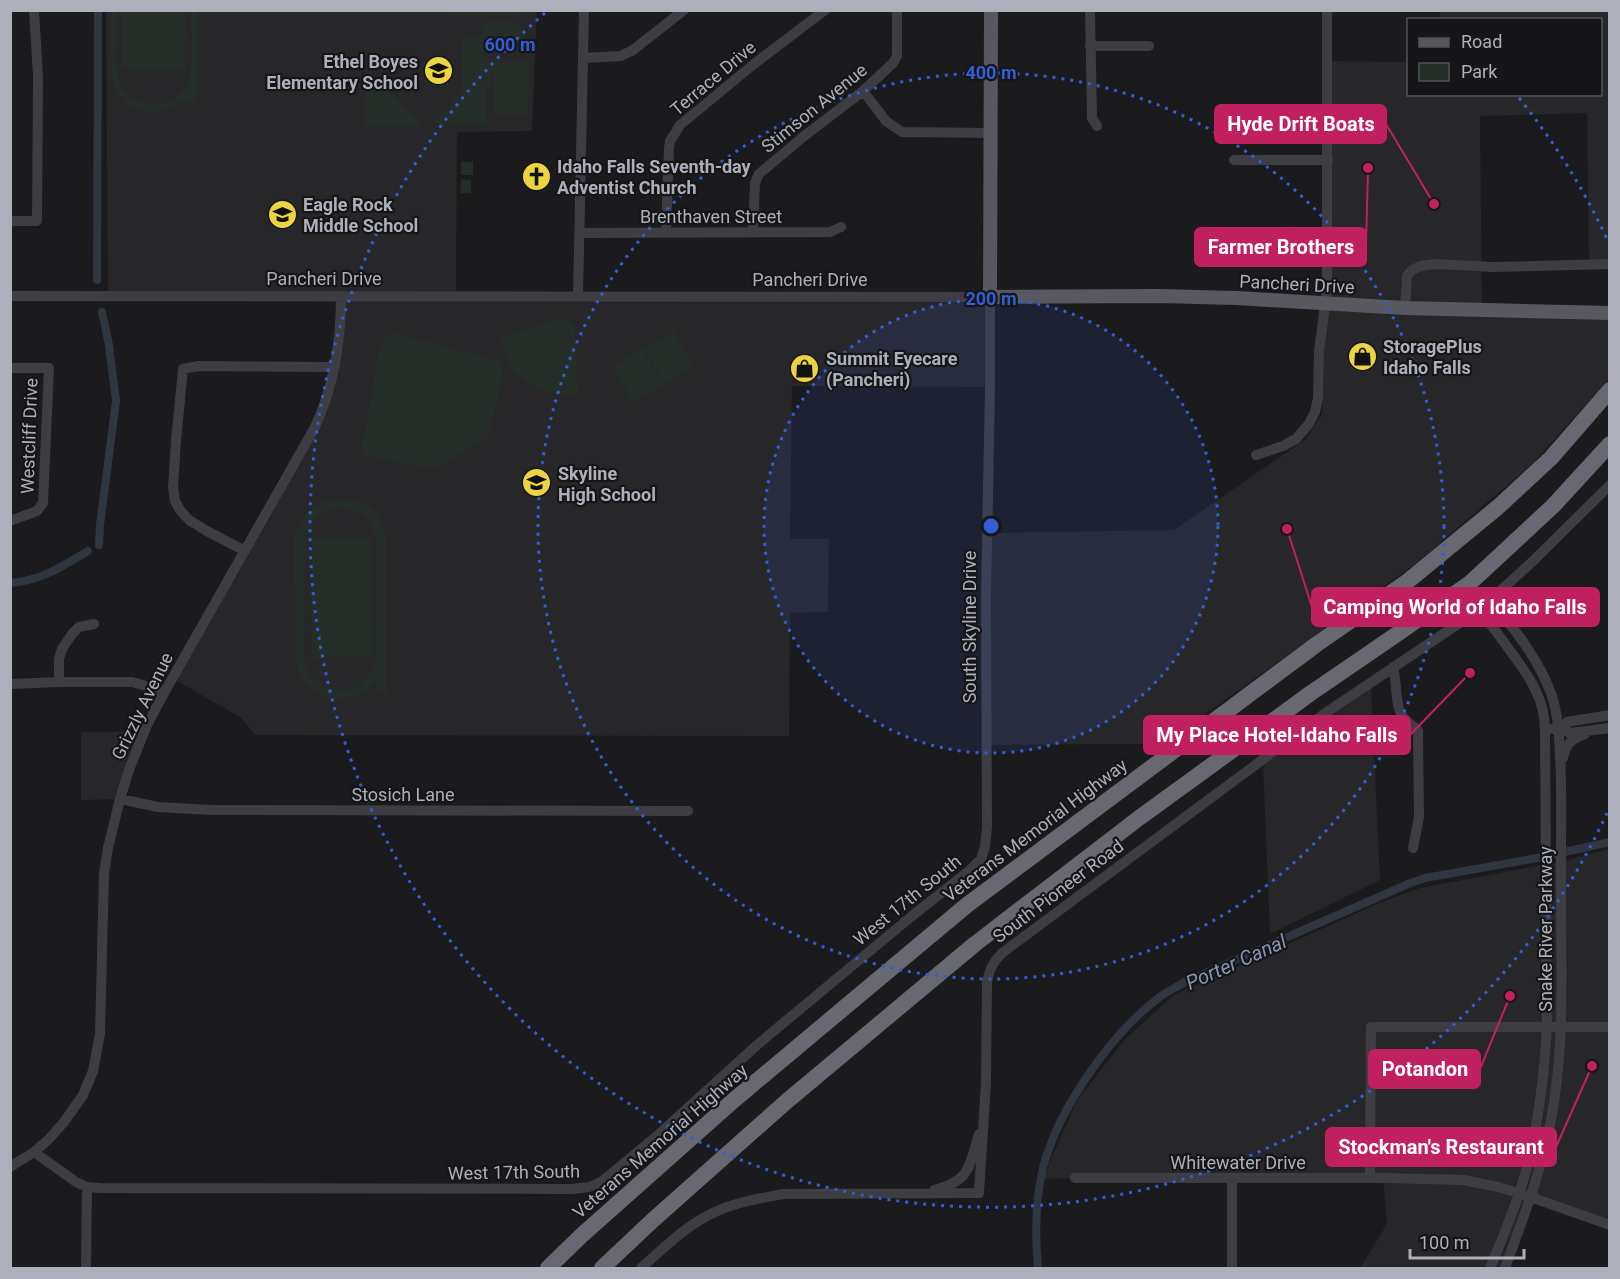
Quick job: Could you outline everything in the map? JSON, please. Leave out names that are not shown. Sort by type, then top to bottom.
[{"type":"highway","name":"Veterans Memorial Highway","points":[[548,1269],[582,1235],[734,1100],[967,905],[1298,658],[1408,581],[1498,507],[1551,458],[1610,390]]},
{"type":"highway","points":[[602,1269],[653,1220],[787,1101],[975,944],[1139,818],[1311,693],[1470,583],[1553,506],[1610,444]]},
{"type":"main road","name":"South Skyline Drive","points":[[990,297],[991,10]]},
{"type":"main road","name":"Pancheri Drive","points":[[990,297],[1158,296],[1405,308],[1610,313]]},
{"type":"street","points":[[10,221],[37,221],[38,76],[34,10]]},
{"type":"street","points":[[578,296],[584,10]]},
{"type":"street","points":[[584,58],[621,56],[633,50],[684,10]]},
{"type":"street","name":"Terrace Drive","points":[[666,232],[669,148],[670,141],[680,125],[754,64],[825,10]]},
{"type":"street","name":"Stimson Avenue","points":[[753,232],[754,183],[759,174],[863,91],[893,63],[897,56],[897,10]]},
{"type":"street","points":[[1090,10],[1092,118],[1097,126]]},
{"type":"street","points":[[1256,455],[1296,439],[1315,412],[1318,398],[1319,352],[1326,303],[1328,10]]},
{"type":"street","points":[[1090,46],[1149,46]]},
{"type":"street","points":[[863,91],[886,121],[902,132],[991,134]]},
{"type":"street","points":[[1234,160],[1328,160]]},
{"type":"street","name":"Brenthaven Street","points":[[579,233],[830,232],[841,226]]},
{"type":"street","points":[[1405,308],[1407,276],[1412,270],[1421,266],[1435,264],[1492,267],[1610,264]]},
{"type":"street","name":"Pancheri Drive","points":[[10,296],[990,297]]},
{"type":"street","name":"Grizzly Avenue","points":[[10,1167],[34,1152],[64,1122],[83,1095],[93,1071],[100,1034],[104,873],[120,799],[136,752],[164,693],[323,410],[335,367],[341,296]]},
{"type":"street","name":"South Skyline Drive","points":[[985,847],[987,827],[986,597],[990,297]]},
{"type":"street","points":[[244,550],[189,520],[175,501],[173,487],[183,369],[198,366],[335,367]]},
{"type":"street","name":"Westcliff Drive","points":[[10,368],[49,368],[44,503],[37,511],[10,521]]},
{"type":"street","name":"South Pioneer Road","points":[[641,1269],[680,1235],[707,1216],[735,1204],[783,1194],[979,1193],[986,1082],[987,983],[989,971],[995,960],[1305,728],[1491,601],[1610,485]]},
{"type":"street","name":"Snake River Parkway","points":[[1491,601],[1539,665],[1552,696],[1561,728],[1561,1027],[1558,1077],[1540,1169],[1505,1269]]},
{"type":"street","name":"Snake River Parkway","points":[[1479,610],[1533,683],[1544,713],[1547,849],[1547,1028],[1542,1079],[1532,1145],[1519,1193],[1490,1269]]},
{"type":"street","points":[[59,682],[59,659],[62,649],[79,627],[94,624]]},
{"type":"street","points":[[1393,667],[1399,710],[1402,717],[1418,731],[1419,817],[1413,848]]},
{"type":"street","points":[[10,684],[132,682],[164,693]]},
{"type":"street","points":[[1545,730],[1561,728],[1568,722],[1610,716]]},
{"type":"street","points":[[1561,728],[1569,733],[1610,728]]},
{"type":"street","points":[[1561,773],[1568,744],[1575,737],[1597,730]]},
{"type":"street","name":"Stosich Lane","points":[[120,799],[158,807],[210,810],[688,812]]},
{"type":"street","name":"West 17th South","points":[[34,1152],[76,1182],[87,1187],[100,1188],[572,1189],[589,1187],[601,1182],[642,1149],[757,1045],[969,871],[981,859],[985,847]]},
{"type":"street","points":[[1370,1178],[1371,1027],[1610,1026]]},
{"type":"street","points":[[918,1193],[945,1187],[966,1174],[984,1117]]},
{"type":"street","name":"Whitewater Drive","points":[[1074,1178],[1464,1180],[1519,1193],[1610,1225]]},
{"type":"street","points":[[1232,1178],[1232,1269]]},
{"type":"street","points":[[86,1269],[87,1187]]},
{"type":"shaded area","name":"Skyline High School","points":[[106,11],[537,11],[532,131],[457,132],[456,296],[990,297],[990,387],[792,386],[790,539],[829,539],[828,612],[790,613],[789,736],[255,735],[240,717],[172,678],[323,410],[341,297],[108,296]]},
{"type":"shaded area","points":[[1440,11],[1609,11],[1609,264],[1589,265],[1587,113],[1480,116],[1482,310],[1609,313],[1608,380],[1534,462],[1418,562],[1163,744],[990,745],[991,533],[1174,530],[1306,439],[1322,414],[1326,303],[1327,61],[1407,62],[1407,96],[1602,96],[1602,18],[1440,18]]},
{"type":"shaded area","points":[[1371,688],[1380,880],[1270,934],[1263,765]]},
{"type":"shaded area","points":[[81,732],[144,732],[120,799],[81,800]]},
{"type":"shaded area","points":[[1609,849],[1609,1226],[1531,1198],[1504,1268],[1360,1268],[1387,1224],[1383,1178],[1044,1179],[1078,1099],[1126,1038],[1174,995],[1379,903],[1420,888],[1568,860]]},
{"type":"green space","points":[[111,11],[117,11],[117,68],[122,86],[133,98],[154,104],[171,100],[185,88],[191,62],[191,11],[197,11],[197,103],[182,101],[158,112],[143,111],[125,103],[115,89],[111,75]]},
{"type":"green space","points":[[122,11],[186,11],[185,69],[121,69]]},
{"type":"green space","points":[[448,11],[523,11],[523,15],[448,15]]},
{"type":"green space","points":[[514,21],[524,32],[524,44],[486,44],[486,60],[492,60],[492,89],[486,89],[486,124],[439,124],[435,120],[462,92],[461,36],[481,36],[481,27],[488,22]]},
{"type":"green space","points":[[494,61],[529,61],[528,115],[494,115]]},
{"type":"green space","points":[[365,64],[423,126],[365,126]]},
{"type":"green space","points":[[461,162],[473,162],[473,175],[461,175]]},
{"type":"green space","points":[[461,179],[471,180],[471,193],[460,193]]},
{"type":"green space","points":[[562,317],[575,326],[578,394],[547,391],[528,384],[520,378],[507,361],[500,338]]},
{"type":"green space","points":[[674,331],[695,367],[664,384],[644,348]]},
{"type":"green space","points":[[394,333],[501,361],[504,377],[487,438],[436,469],[360,455],[381,341]]},
{"type":"green space","points":[[643,349],[663,385],[633,402],[612,366]]},
{"type":"green space","points":[[342,499],[368,505],[379,517],[383,527],[386,538],[387,694],[377,693],[376,681],[366,691],[355,696],[325,697],[311,690],[298,669],[295,660],[294,538],[306,513],[322,502]],"holes":[[[338,508],[354,511],[365,517],[372,527],[377,543],[377,658],[371,672],[362,683],[340,690],[325,687],[312,678],[304,657],[305,539],[316,518]]]},
{"type":"green space","points":[[372,537],[373,657],[312,658],[311,538]]},
{"type":"waterway","points":[[97,280],[98,10]]},
{"type":"waterway","points":[[99,545],[116,401],[102,312]]},
{"type":"waterway","points":[[10,583],[42,576],[88,551]]},
{"type":"waterway","name":"Porter Canal","points":[[1038,1268],[1036,1243],[1038,1193],[1050,1145],[1089,1073],[1124,1030],[1142,1011],[1161,996],[1185,982],[1425,878],[1610,842]]},
{"type":"place","name":"Ethel Boyes Elementary School","points":[[439,71]]},
{"type":"place","name":"Farmer Brothers","points":[[1368,168]]},
{"type":"place","name":"Idaho Falls Seventh-day Adventist Church","points":[[536,176]]},
{"type":"place","name":"Hyde Drift Boats","points":[[1434,204]]},
{"type":"place","name":"Eagle Rock Middle School","points":[[282,214]]},
{"type":"place","name":"StoragePlus Idaho Falls","points":[[1362,356]]},
{"type":"place","name":"Summit Eyecare (Pancheri)","points":[[805,368]]},
{"type":"place","name":"Skyline High School","points":[[537,483]]},
{"type":"place","name":"Camping World of Idaho Falls","points":[[1287,529]]},
{"type":"place","name":"My Place Hotel-Idaho Falls","points":[[1470,673]]},
{"type":"place","name":"Potandon","points":[[1510,996]]},
{"type":"place","name":"Stockman's Restaurant","points":[[1592,1066]]}]
